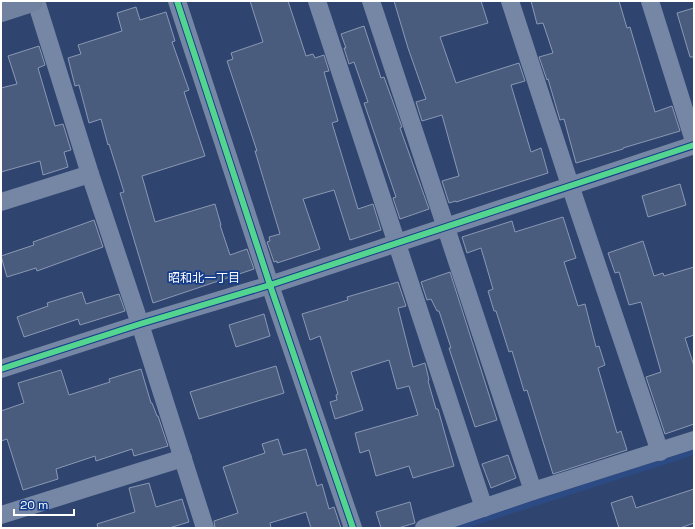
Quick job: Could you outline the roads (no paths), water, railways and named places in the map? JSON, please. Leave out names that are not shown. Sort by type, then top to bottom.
[{"type":"street","points":[[1,11],[32,1]]},
{"type":"street","points":[[36,1],[90,174],[140,324],[205,528]]},
{"type":"street","points":[[177,1],[270,285],[353,528]]},
{"type":"street","points":[[317,1],[484,508]]},
{"type":"street","points":[[371,1],[533,491]]},
{"type":"street","points":[[510,1],[660,452]]},
{"type":"street","points":[[650,1],[694,141]]},
{"type":"street","points":[[1,369],[140,324],[270,285],[396,242],[446,227],[694,145]]},
{"type":"street","points":[[1,202],[90,174]]},
{"type":"street","points":[[424,528],[533,491],[694,440]]},
{"type":"street","points":[[1,516],[183,458]]},
{"type":"waterway","points":[[457,528],[694,452]]},
{"type":"district","name":"昭和北一丁目","points":[[204,278]]}]
